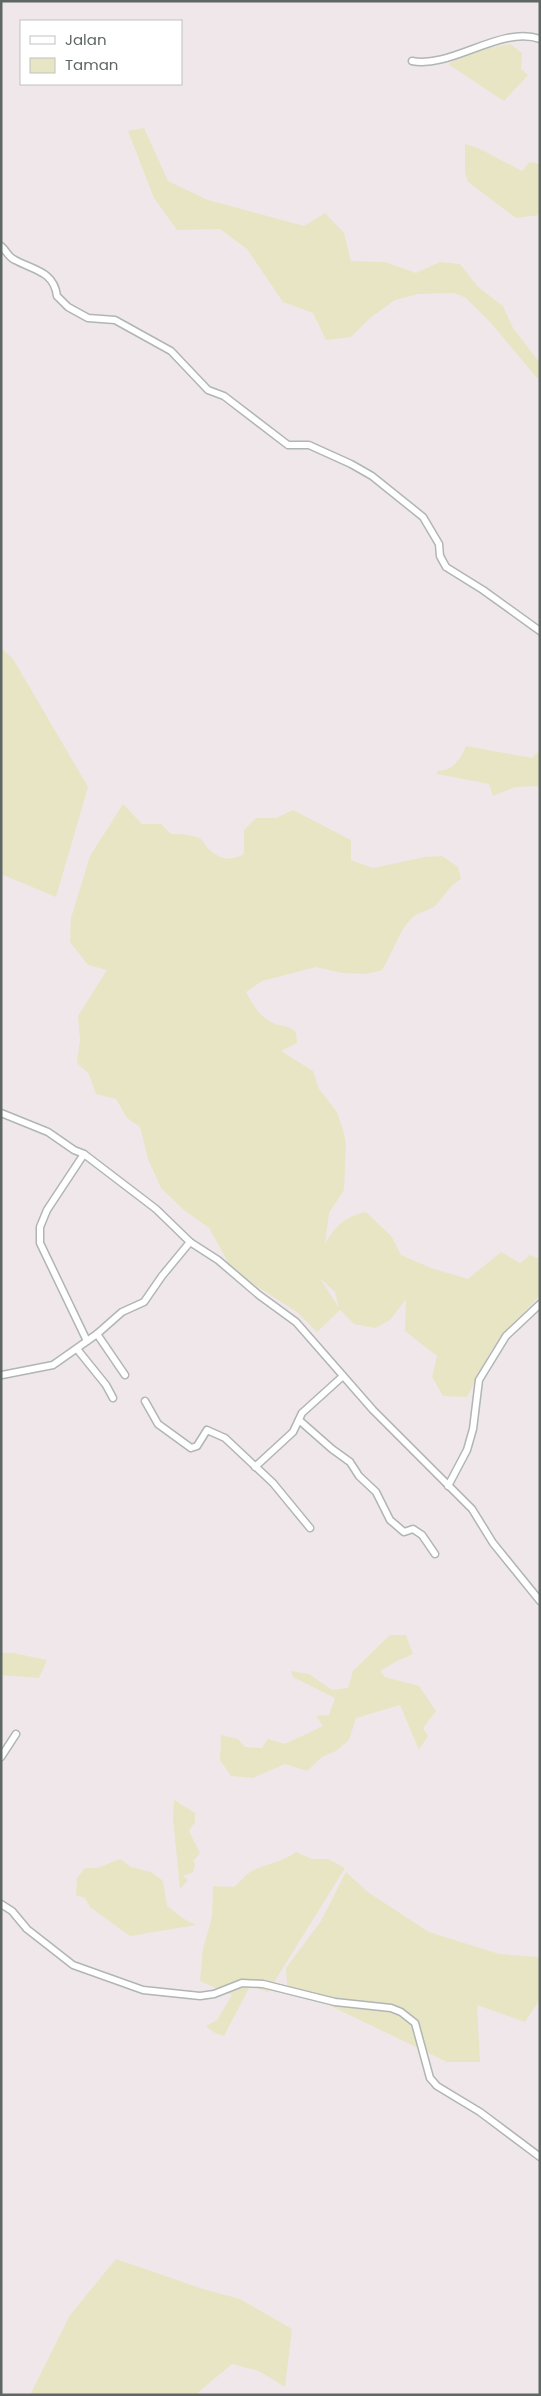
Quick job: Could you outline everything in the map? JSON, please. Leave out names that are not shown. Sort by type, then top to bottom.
[{"type":"street","points":[[412,61],[435,62],[498,41],[517,38],[540,39]]},
{"type":"street","points":[[1,246],[13,259],[46,273],[56,290],[57,296],[68,306],[88,318],[115,320],[171,351],[208,390],[224,396],[288,445],[309,445],[372,476],[423,517],[439,544],[440,556],[446,567],[483,590],[540,631]]},
{"type":"street","points":[[1,1113],[48,1132],[74,1150],[84,1154],[156,1209],[190,1242],[218,1260],[259,1295],[296,1322],[373,1410],[472,1509],[493,1543],[540,1600]]},
{"type":"street","points":[[84,1154],[47,1210],[40,1228],[40,1243],[87,1341]]},
{"type":"street","points":[[2,1375],[51,1366],[98,1334],[122,1312],[144,1302],[162,1276],[190,1242]]},
{"type":"street","points":[[448,1486],[467,1450],[473,1429],[479,1380],[506,1336],[540,1304]]},
{"type":"street","points":[[98,1334],[125,1375]]},
{"type":"street","points":[[77,1349],[114,1398]]},
{"type":"street","points":[[255,1467],[293,1432],[302,1413],[343,1376]]},
{"type":"street","points":[[145,1401],[158,1424],[190,1448],[195,1447],[204,1433],[210,1431],[225,1438],[275,1485],[310,1528]]},
{"type":"street","points":[[299,1420],[332,1450],[350,1462],[359,1476],[376,1492],[392,1522],[404,1532],[413,1529],[421,1534],[435,1554]]},
{"type":"street","points":[[1,1757],[16,1734]]},
{"type":"street","points":[[1,1904],[12,1911],[27,1929],[73,1965],[143,1990],[200,1996],[214,1994],[242,1983],[249,1983],[272,1986],[335,2002],[392,2008],[401,2012],[415,2022],[430,2078],[437,2086],[480,2112],[540,2157]]},
{"type":"green space","points":[[510,44],[522,53],[521,69],[528,75],[504,101],[448,64],[473,51]]},
{"type":"green space","points":[[144,128],[168,181],[208,200],[304,226],[325,213],[344,233],[351,261],[385,262],[416,273],[440,262],[460,264],[478,287],[503,306],[513,328],[540,363],[540,378],[537,378],[490,322],[466,298],[454,293],[418,294],[395,300],[370,318],[351,337],[326,340],[313,313],[283,302],[247,249],[220,229],[177,230],[154,198],[128,131]]},
{"type":"green space","points":[[465,144],[478,148],[522,171],[530,162],[540,164],[540,215],[516,218],[468,182],[465,173]]},
{"type":"green space","points":[[1,648],[13,659],[88,787],[56,897],[1,874]]},
{"type":"green space","points":[[466,746],[532,758],[540,750],[540,786],[515,787],[493,796],[489,784],[437,774],[437,771],[448,769],[456,763]]},
{"type":"green space","points":[[123,804],[142,824],[161,824],[171,834],[189,835],[199,838],[215,854],[224,858],[234,858],[244,854],[244,830],[256,818],[276,818],[293,810],[351,840],[351,860],[373,868],[425,857],[442,856],[458,867],[461,879],[450,888],[437,904],[416,915],[408,923],[382,970],[366,974],[342,973],[316,967],[262,981],[246,992],[256,1009],[263,1016],[275,1024],[289,1027],[296,1032],[297,1043],[281,1051],[313,1071],[319,1089],[337,1112],[344,1133],[346,1145],[344,1190],[329,1213],[325,1244],[333,1232],[347,1219],[366,1212],[392,1237],[401,1255],[431,1268],[468,1279],[501,1252],[520,1263],[530,1255],[540,1259],[540,1295],[492,1349],[467,1397],[443,1396],[432,1377],[437,1356],[405,1331],[406,1299],[390,1320],[375,1328],[354,1324],[340,1310],[317,1332],[297,1312],[233,1271],[209,1228],[184,1210],[161,1188],[148,1159],[140,1127],[127,1118],[116,1099],[96,1094],[89,1074],[77,1063],[80,1040],[78,1016],[107,970],[88,965],[70,942],[71,918],[90,856]],"holes":[[[320,1278],[335,1292],[339,1308]]]},
{"type":"green space","points":[[390,1635],[406,1635],[413,1654],[380,1671],[385,1677],[419,1686],[436,1711],[423,1728],[428,1736],[419,1750],[400,1705],[356,1718],[349,1740],[336,1751],[322,1757],[307,1771],[285,1764],[253,1778],[231,1776],[220,1760],[221,1735],[238,1739],[245,1747],[262,1748],[268,1739],[285,1744],[323,1726],[316,1716],[329,1715],[335,1698],[293,1677],[291,1671],[309,1674],[332,1690],[348,1688],[353,1671]]},
{"type":"green space","points":[[1,1653],[13,1653],[47,1660],[39,1678],[1,1675]]},
{"type":"green space","points":[[174,1800],[195,1813],[195,1822],[189,1831],[200,1853],[193,1861],[195,1864],[193,1872],[183,1876],[188,1880],[180,1889],[173,1818]]},
{"type":"green space","points":[[296,1852],[312,1859],[328,1859],[345,1868],[268,1992],[250,1986],[224,2036],[213,2032],[206,2026],[217,2020],[232,1995],[200,1981],[203,1949],[212,1917],[213,1886],[234,1887],[252,1871],[286,1858]]},
{"type":"green space","points":[[120,1859],[131,1867],[151,1872],[163,1881],[167,1906],[184,1919],[196,1925],[130,1936],[90,1907],[85,1898],[76,1895],[77,1878],[85,1868],[97,1868]]},
{"type":"green space","points":[[346,1872],[369,1893],[429,1932],[499,1954],[540,1957],[540,1999],[525,2022],[477,2005],[480,2062],[447,2062],[287,1985],[286,1968],[321,1921]]},
{"type":"green space","points":[[116,2259],[203,2289],[240,2299],[292,2329],[285,2387],[259,2371],[232,2364],[195,2395],[30,2395],[70,2315]]}]
